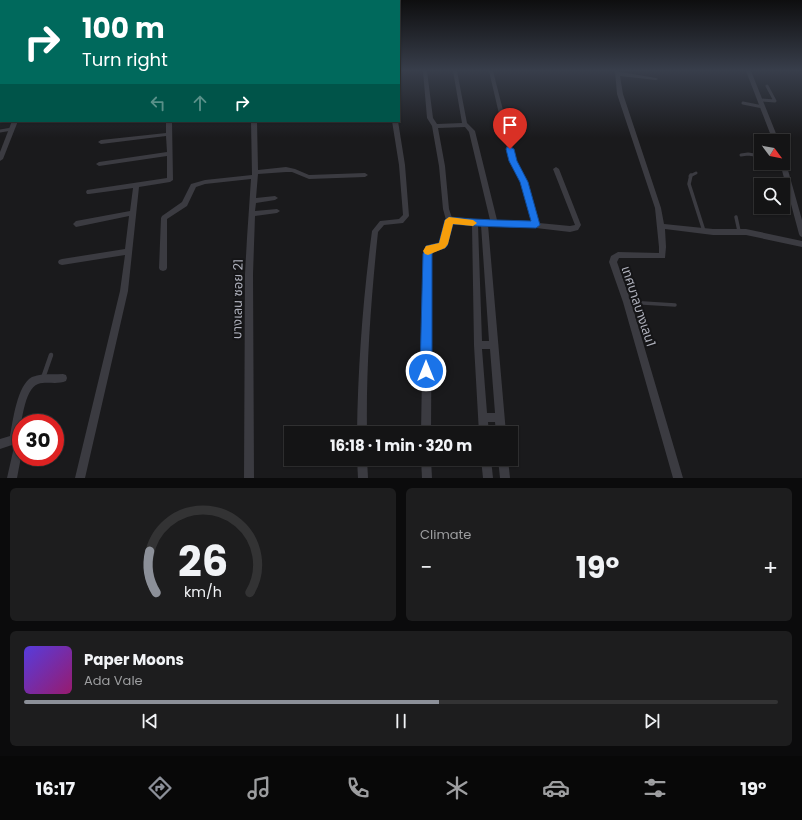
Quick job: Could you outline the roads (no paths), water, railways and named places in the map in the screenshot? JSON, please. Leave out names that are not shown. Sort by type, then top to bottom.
[{"type":"street","points":[[426,426],[428,254],[430,249],[442,246],[444,244],[449,220],[446,209],[442,166],[435,126],[430,118],[427,93]]},
{"type":"street","points":[[459,93],[465,125],[472,131],[494,222]]},
{"type":"street","points":[[496,93],[513,161],[524,182],[536,225]]},
{"type":"street","name":"เทศบาลบางเลน1","points":[[620,93],[653,193],[662,226],[661,238],[664,248],[662,256],[618,255],[614,258],[613,262],[627,302],[678,478]]},
{"type":"street","points":[[757,93],[773,134]]},
{"type":"street","points":[[0,159],[15,122]]},
{"type":"street","points":[[89,192],[170,180],[169,122]]},
{"type":"street","name":"บางเลน ซอย 21","points":[[249,478],[248,362],[252,214],[255,174],[254,122]]},
{"type":"street","points":[[362,426],[368,300],[375,231],[382,223],[401,221],[406,216],[402,165],[395,122]]},
{"type":"street","points":[[435,126],[465,125]]},
{"type":"street","points":[[101,142],[169,134]]},
{"type":"street","points":[[99,164],[169,154]]},
{"type":"street","points":[[449,220],[475,223],[494,222],[536,225],[570,229],[576,228],[578,225],[556,169]]},
{"type":"street","points":[[163,268],[164,218],[184,204],[193,186],[205,182],[278,170],[292,170],[304,177],[365,175]]},
{"type":"street","points":[[785,170],[802,234]]},
{"type":"street","points":[[80,478],[124,291],[136,185]]},
{"type":"street","points":[[253,200],[275,198]]},
{"type":"street","points":[[252,214],[277,211]]},
{"type":"street","points":[[76,224],[133,213]]},
{"type":"street","points":[[475,223],[478,344],[484,426]]},
{"type":"street","points":[[484,223],[500,426]]},
{"type":"street","points":[[662,226],[704,231],[739,231],[802,244]]},
{"type":"street","points":[[62,262],[129,251]]},
{"type":"street","points":[[476,284],[489,285]]},
{"type":"street","points":[[478,344],[493,345]]},
{"type":"street","points":[[20,414],[25,392],[31,383],[35,381],[63,378]]},
{"type":"street","points":[[483,417],[499,418]]},
{"type":"street","points":[[0,444],[12,441]]},
{"type":"street","points":[[12,478],[15,466]]},
{"type":"street","points":[[362,466],[363,478]]},
{"type":"street","points":[[426,466],[427,478]]},
{"type":"street","points":[[487,466],[488,478]]},
{"type":"street","points":[[504,466],[505,478]]},
{"type":"lane","points":[[760,100],[775,101],[771,93]]},
{"type":"lane","points":[[743,103],[763,107]]},
{"type":"lane","points":[[0,131],[12,129]]},
{"type":"lane","points":[[741,155],[754,155]]},
{"type":"lane","points":[[696,173],[688,178],[704,231]]},
{"type":"lane","points":[[736,217],[739,231]]},
{"type":"lane","points":[[627,302],[675,305]]},
{"type":"lane","points":[[42,380],[51,355]]}]
